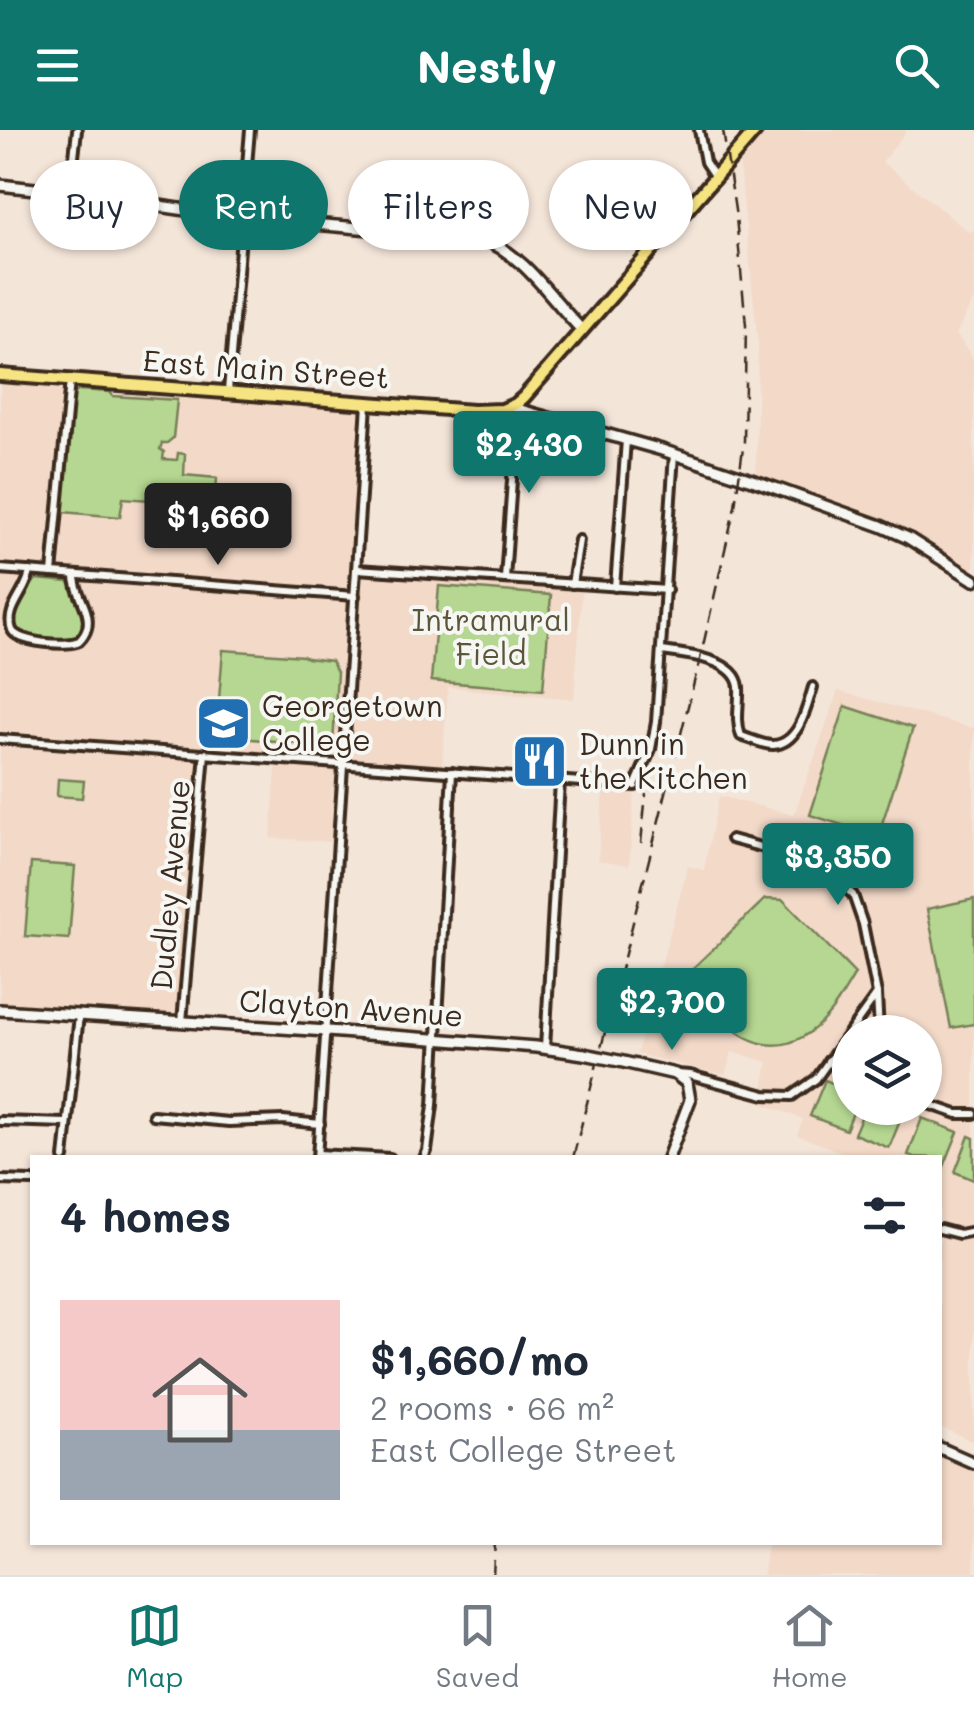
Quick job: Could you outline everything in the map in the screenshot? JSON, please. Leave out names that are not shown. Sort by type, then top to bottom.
[{"type":"main road","points":[[514,408],[756,130]]},
{"type":"main road","name":"East Main Street","points":[[0,375],[473,411],[514,408]]},
{"type":"street","points":[[74,160],[77,130]]},
{"type":"street","points":[[248,160],[250,130]]},
{"type":"street","points":[[700,130],[705,162],[715,177]]},
{"type":"street","points":[[0,185],[30,188]]},
{"type":"street","points":[[328,225],[483,238],[516,258],[582,330]]},
{"type":"street","points":[[228,392],[240,250]]},
{"type":"street","points":[[52,573],[70,380]]},
{"type":"street","points":[[318,1155],[367,402]]},
{"type":"street","points":[[505,579],[514,408]]},
{"type":"street","name":"East Main Street","points":[[514,408],[762,482],[889,529],[974,580]]},
{"type":"street","points":[[615,587],[626,440]]},
{"type":"street","points":[[0,739],[635,786],[651,749],[656,722],[674,454]]},
{"type":"street","points":[[572,584],[580,540]]},
{"type":"street","points":[[0,569],[355,596]]},
{"type":"street","points":[[357,569],[667,590]]},
{"type":"street","points":[[30,572],[12,612],[14,633],[30,641],[68,644],[84,635],[88,619],[75,575]]},
{"type":"street","points":[[661,651],[705,657],[727,668],[737,678],[739,687],[737,723],[742,736],[770,746],[782,743],[794,733],[813,687]]},
{"type":"street","name":"Dudley Avenue","points":[[182,1022],[205,753]]},
{"type":"street","points":[[425,1155],[433,1105],[452,772]]},
{"type":"street","points":[[545,1048],[560,781]]},
{"type":"street","points":[[731,838],[819,862],[853,896],[864,924],[879,1015]]},
{"type":"street","points":[[676,1074],[765,1096],[801,1092],[816,1079],[878,994]]},
{"type":"street","name":"Clayton Avenue","points":[[0,1010],[545,1048],[676,1074]]},
{"type":"street","points":[[64,1155],[79,1015]]},
{"type":"street","points":[[828,1062],[832,1064]]},
{"type":"street","points":[[669,1155],[690,1100],[689,1088],[676,1074]]},
{"type":"street","points":[[942,1109],[974,1114]]},
{"type":"street","points":[[152,1116],[320,1124]]},
{"type":"street","points":[[0,1121],[67,1123]]},
{"type":"street","points":[[0,1180],[30,1181]]},
{"type":"street","points":[[942,1230],[960,1234],[974,1231]]},
{"type":"street","points":[[942,1449],[974,1463]]},
{"type":"shaded area","points":[[767,130],[907,130],[882,162],[970,233],[974,229],[974,299],[956,334],[974,360],[974,575],[924,541],[880,519],[756,476],[758,343],[739,158]]},
{"type":"shaded area","name":"Georgetown College","points":[[0,379],[364,405],[353,573],[582,589],[574,699],[448,687],[442,765],[340,761],[334,842],[271,838],[277,755],[203,749],[181,1018],[0,1007]]},
{"type":"shaded area","points":[[838,691],[974,727],[974,1442],[942,1428],[942,1155],[849,1155],[797,1135],[803,1119],[761,1103],[768,1062],[732,1052],[725,1075],[637,1054],[688,866],[704,870],[719,796],[794,815]]},
{"type":"shaded area","points":[[604,784],[635,786],[629,865],[598,860]]},
{"type":"shaded area","points":[[942,1456],[974,1470],[974,1575],[763,1575],[767,1545],[942,1545]]},
{"type":"green space","points":[[80,390],[177,400],[173,438],[162,443],[160,449],[163,459],[177,460],[178,453],[185,454],[184,475],[217,478],[216,492],[193,491],[188,520],[165,537],[161,532],[164,501],[123,498],[120,517],[63,512],[73,394]]},
{"type":"green space","points":[[36,579],[69,582],[84,620],[72,640],[28,637],[17,631],[17,609]]},
{"type":"green space","name":"Intramural Field","points":[[439,586],[551,595],[543,690],[431,681]]},
{"type":"green space","points":[[223,650],[331,661],[337,672],[333,746],[216,736]]},
{"type":"green space","points":[[845,706],[913,728],[878,836],[810,815]]},
{"type":"green space","points":[[58,779],[84,781],[82,798],[57,796]]},
{"type":"green space","points":[[31,863],[75,866],[69,939],[25,936]]},
{"type":"green space","points":[[765,899],[783,900],[855,974],[833,1009],[809,1033],[771,1045],[736,1031],[692,979],[694,967]]},
{"type":"green space","points":[[974,899],[974,1024],[951,1028],[927,909]]},
{"type":"green space","points":[[825,1080],[832,1083],[832,1125],[810,1116]]},
{"type":"green space","points":[[858,1125],[898,1125],[889,1148],[854,1134]]},
{"type":"green space","points":[[919,1125],[940,1125],[958,1132],[943,1169],[942,1155],[908,1155]]},
{"type":"green space","points":[[969,1136],[974,1138],[974,1180],[955,1172]]},
{"type":"railway","points":[[574,1155],[735,506],[744,441],[746,325],[723,130]]},
{"type":"railway","points":[[641,843],[646,794]]},
{"type":"railway","points":[[493,1575],[495,1545]]},
{"type":"place","name":"Georgetown College","points":[[223,724]]},
{"type":"place","name":"Dunn in the Kitchen","points":[[540,762]]}]
